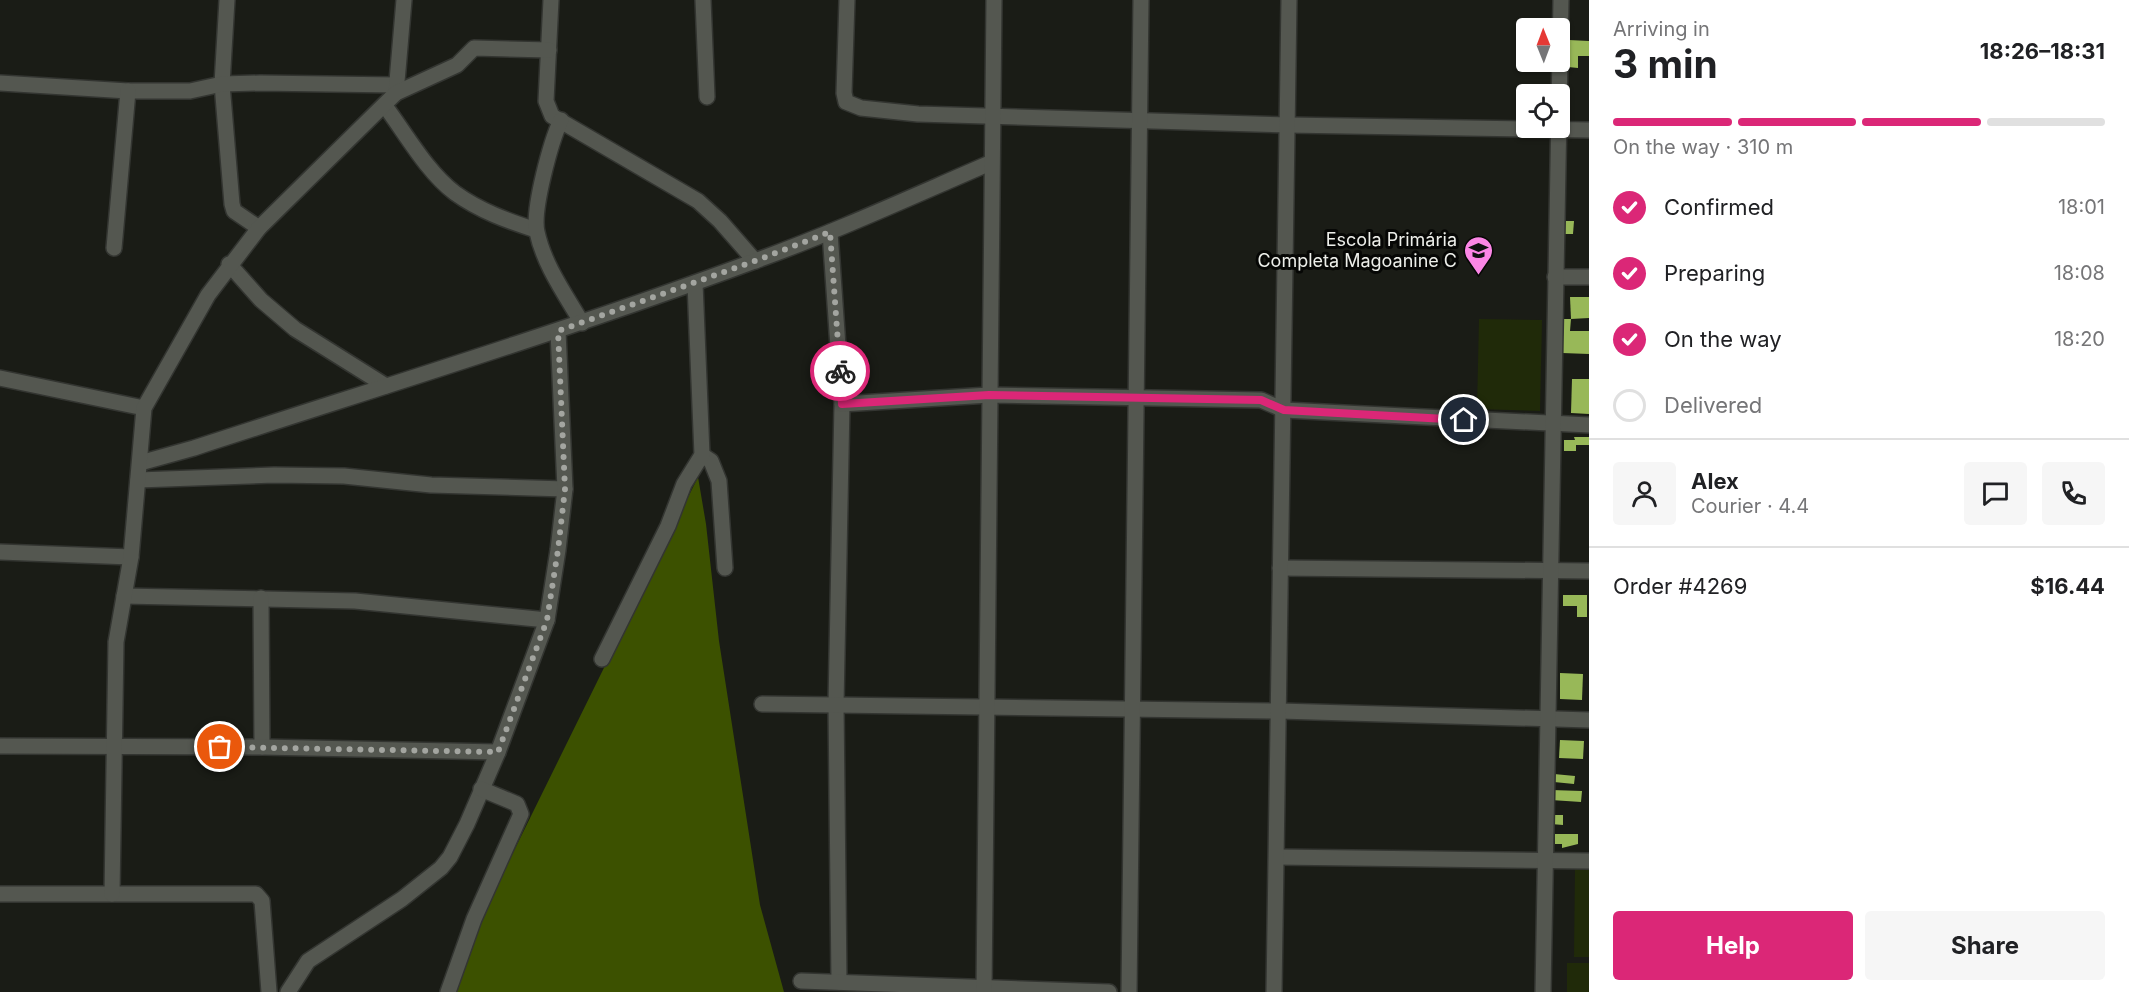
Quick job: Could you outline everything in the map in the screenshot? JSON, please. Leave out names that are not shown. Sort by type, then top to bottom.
[{"type":"street","points":[[227,0],[222,84],[232,204],[234,211],[259,228]]},
{"type":"street","points":[[112,894],[116,642],[131,557],[144,408],[196,315],[229,264],[259,228],[385,105],[396,89],[404,0]]},
{"type":"street","points":[[551,0],[546,101],[548,111],[698,201],[720,221],[755,261]]},
{"type":"street","points":[[703,0],[706,97]]},
{"type":"street","points":[[848,0],[844,93],[846,102],[861,108],[918,114],[1516,129]]},
{"type":"street","points":[[984,990],[990,163],[994,0]]},
{"type":"street","points":[[1129,992],[1141,0]]},
{"type":"street","points":[[1274,992],[1289,0]]},
{"type":"street","points":[[1561,0],[1561,84]]},
{"type":"street","points":[[0,83],[128,91],[190,92],[222,84],[396,89],[457,65],[474,48],[549,50]]},
{"type":"street","points":[[114,248],[128,91]]},
{"type":"street","points":[[385,105],[417,150],[454,193],[496,217],[536,230]]},
{"type":"street","points":[[561,120],[552,138],[536,230],[546,262],[582,323]]},
{"type":"street","points":[[1570,130],[1589,130]]},
{"type":"street","points":[[1543,992],[1555,277],[1561,138]]},
{"type":"street","points":[[140,463],[194,448],[582,323],[830,232],[990,163]]},
{"type":"street","points":[[830,232],[842,404],[836,704],[838,982]]},
{"type":"street","points":[[229,264],[261,300],[285,321],[386,386]]},
{"type":"street","points":[[1555,277],[1589,277]]},
{"type":"street","points":[[602,659],[668,526],[684,484],[702,455],[695,283]]},
{"type":"street","points":[[288,992],[308,961],[402,898],[441,868],[450,857],[467,824],[498,752],[547,620],[565,489],[558,331]]},
{"type":"street","points":[[0,378],[144,408]]},
{"type":"street","points":[[842,404],[989,395],[1261,400],[1284,410],[1589,425]]},
{"type":"street","points":[[702,455],[711,461],[718,481],[725,568]]},
{"type":"street","points":[[138,480],[309,475],[431,485],[565,489]]},
{"type":"street","points":[[0,552],[131,557]]},
{"type":"street","points":[[1280,568],[1589,571]]},
{"type":"street","points":[[124,596],[356,601],[547,620]]},
{"type":"street","points":[[261,598],[262,747]]},
{"type":"street","points":[[762,704],[1133,711],[1280,711],[1589,720]]},
{"type":"street","points":[[0,746],[262,747],[498,752]]},
{"type":"street","points":[[448,992],[474,919],[521,813],[516,804],[482,789]]},
{"type":"street","points":[[1277,857],[1589,861]]},
{"type":"street","points":[[0,894],[256,894],[262,902],[269,992]]},
{"type":"street","points":[[801,981],[984,990],[1109,992]]},
{"type":"green space","points":[[1479,319],[1542,320],[1540,411],[1477,409]]},
{"type":"green space","points":[[698,477],[706,524],[719,641],[760,905],[784,992],[453,992],[497,885]]},
{"type":"green space","points":[[1575,869],[1589,869],[1589,957],[1574,957]]},
{"type":"green space","points":[[1567,963],[1589,963],[1589,992],[1567,992]]},
{"type":"building","points":[[1570,40],[1589,41],[1589,56],[1578,56],[1578,68],[1570,67]]},
{"type":"building","points":[[1565,221],[1574,221],[1573,234],[1564,234]]},
{"type":"building","points":[[1570,297],[1589,297],[1589,318],[1571,319]]},
{"type":"building","points":[[1564,319],[1571,319],[1570,331],[1589,331],[1589,354],[1562,353]]},
{"type":"building","points":[[1572,379],[1589,379],[1589,414],[1571,413]]},
{"type":"building","points":[[1574,437],[1589,437],[1589,445],[1576,445],[1576,451],[1564,451],[1564,440],[1575,440]]},
{"type":"building","points":[[1563,595],[1587,595],[1587,617],[1577,617],[1577,606],[1563,606]]},
{"type":"building","points":[[1560,673],[1583,674],[1582,700],[1560,699]]},
{"type":"building","points":[[1560,740],[1584,741],[1583,759],[1559,758]]},
{"type":"building","points":[[1554,774],[1575,776],[1574,784],[1554,782]]},
{"type":"building","points":[[1551,790],[1582,791],[1581,802],[1551,800]]},
{"type":"building","points":[[1551,815],[1563,815],[1563,825],[1551,824]]},
{"type":"building","points":[[1555,834],[1578,834],[1578,844],[1562,848],[1562,844],[1555,844]]},
{"type":"way so far","points":[[220,747],[498,752],[547,620],[558,550],[565,489],[558,331],[830,232],[840,371]]},
{"type":"place","name":"Escola Primária Completa Magoanine C","points":[[1478,276]]},
{"type":"route","points":[[840,371],[842,404],[989,395],[1261,400],[1284,410],[1464,420]]}]
